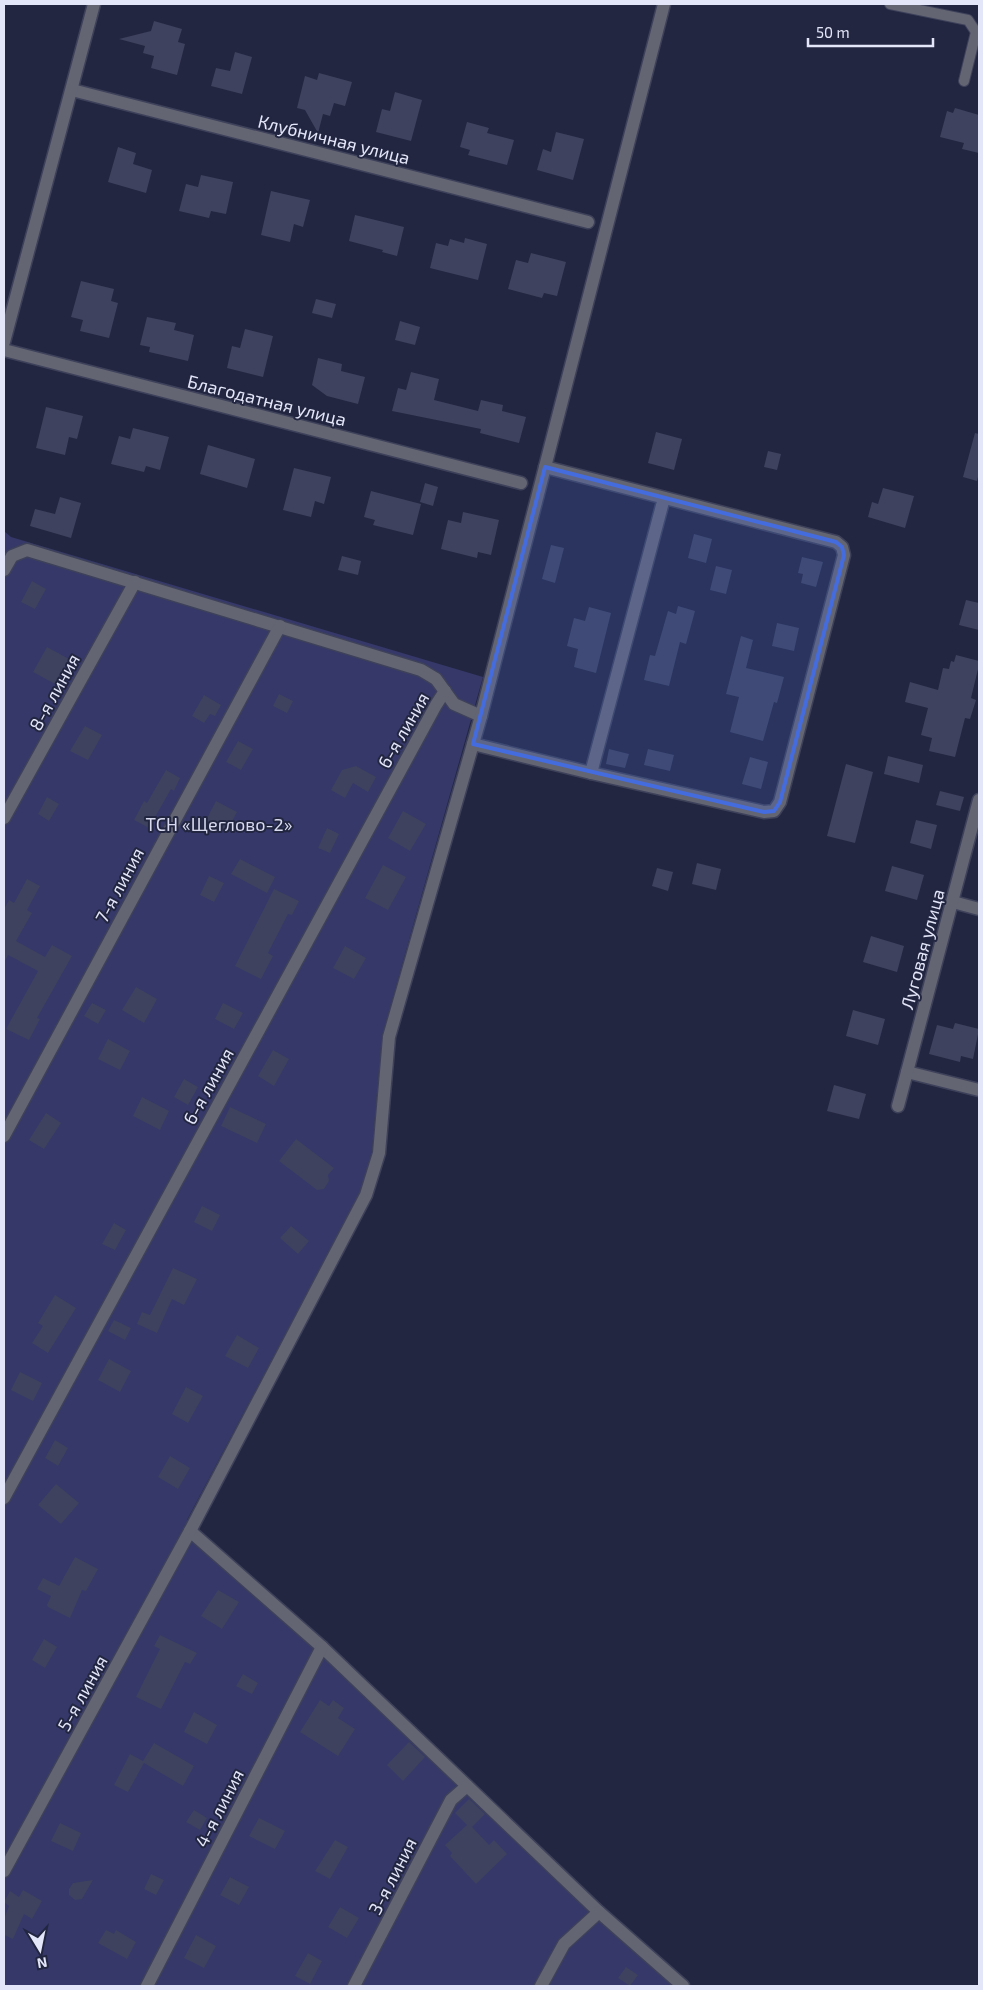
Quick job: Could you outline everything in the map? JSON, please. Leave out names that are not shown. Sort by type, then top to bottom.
[{"type":"street","points":[[4,342],[94,4]]},
{"type":"street","name":"5-я линия","points":[[4,1871],[190,1531],[366,1195],[379,1153],[389,1037],[480,716],[664,4]]},
{"type":"street","name":"Клубничная улица","points":[[72,90],[588,222]]},
{"type":"street","name":"Благодатная улица","points":[[4,350],[521,483]]},
{"type":"street","points":[[472,744],[764,812],[774,811],[780,802],[844,555],[842,547],[836,542],[544,467]]},
{"type":"street","points":[[591,773],[664,498]]},
{"type":"street","points":[[4,570],[12,556],[27,550],[280,626],[421,670],[436,679],[454,704],[480,716]]},
{"type":"street","name":"8-я линия","points":[[4,818],[135,582]]},
{"type":"street","name":"7-я линия","points":[[4,1136],[280,626]]},
{"type":"street","name":"6-я линия","points":[[4,1498],[431,714],[445,692]]},
{"type":"street","name":"Луговая улица","points":[[898,1106],[979,800]]},
{"type":"street","points":[[953,902],[979,909]]},
{"type":"street","points":[[907,1072],[979,1090]]},
{"type":"street","points":[[190,1531],[322,1646],[599,1912],[683,1986]]},
{"type":"street","name":"4-я линия","points":[[147,1986],[322,1646]]},
{"type":"street","name":"3-я линия","points":[[354,1986],[451,1800],[467,1786]]},
{"type":"street","points":[[541,1986],[564,1944],[599,1912]]},
{"type":"lane","points":[[890,4],[968,20],[976,32],[964,81]]},
{"type":"highlighted area","points":[[545,467],[836,542],[842,547],[844,555],[780,802],[774,811],[764,812],[473,744]]},
{"type":"green space","name":"ТСН «Щеглово-2»","points":[[4,531],[11,537],[483,677],[382,1036],[372,1151],[360,1193],[187,1520],[325,1641],[603,1907],[691,1986],[4,1986]]},
{"type":"building","points":[[154,21],[182,29],[178,42],[185,44],[177,75],[151,68],[154,56],[143,53],[145,46],[119,39],[151,31]]},
{"type":"building","points":[[235,52],[252,57],[242,94],[211,86],[216,68],[230,71]]},
{"type":"building","points":[[319,73],[352,82],[345,106],[334,103],[330,116],[323,114],[318,133],[305,110],[297,108],[305,76],[317,80]]},
{"type":"building","points":[[395,92],[422,100],[411,141],[376,132],[382,109],[390,111]]},
{"type":"building","points":[[955,108],[979,115],[979,153],[962,149],[964,143],[940,137],[947,111],[953,113]]},
{"type":"building","points":[[467,122],[489,128],[487,133],[514,140],[507,165],[468,155],[470,150],[460,147]]},
{"type":"building","points":[[556,132],[584,139],[573,180],[537,170],[543,149],[551,152]]},
{"type":"building","points":[[118,147],[136,153],[133,164],[152,170],[146,193],[108,182]]},
{"type":"building","points":[[201,175],[233,182],[226,214],[211,211],[209,218],[179,211],[186,184],[198,187]]},
{"type":"building","points":[[271,191],[310,200],[303,227],[294,224],[290,242],[261,235]]},
{"type":"building","points":[[355,215],[404,227],[397,256],[382,252],[383,250],[349,241]]},
{"type":"building","points":[[465,238],[487,244],[478,280],[430,268],[436,243],[448,246],[450,239],[464,243]]},
{"type":"building","points":[[531,253],[566,262],[557,296],[544,293],[542,298],[508,289],[516,260],[528,263]]},
{"type":"building","points":[[81,281],[114,289],[111,301],[118,303],[109,338],[80,331],[83,320],[71,317]]},
{"type":"building","points":[[316,299],[336,304],[332,318],[312,313]]},
{"type":"building","points":[[147,317],[176,323],[174,330],[194,335],[188,361],[149,352],[150,347],[140,345]]},
{"type":"building","points":[[400,321],[420,327],[415,345],[395,340]]},
{"type":"building","points":[[245,329],[273,336],[263,377],[227,368],[232,346],[240,348]]},
{"type":"building","points":[[318,358],[342,364],[341,371],[365,377],[358,404],[327,396],[312,385]]},
{"type":"building","points":[[411,372],[439,379],[434,400],[478,411],[481,400],[503,405],[502,411],[526,417],[519,443],[480,433],[481,429],[392,411],[398,388],[406,390]]},
{"type":"building","points":[[46,407],[83,416],[77,439],[69,437],[65,455],[36,448]]},
{"type":"building","points":[[133,428],[169,437],[160,470],[146,466],[144,472],[111,464],[119,436],[130,439]]},
{"type":"building","points":[[656,432],[682,439],[674,470],[648,463]]},
{"type":"building","points":[[975,433],[979,434],[979,473],[977,481],[963,477]]},
{"type":"building","points":[[208,445],[255,459],[247,488],[200,474]]},
{"type":"building","points":[[768,451],[781,454],[777,470],[764,467]]},
{"type":"building","points":[[294,468],[331,477],[324,504],[315,501],[311,517],[283,510]]},
{"type":"building","points":[[425,483],[438,487],[433,506],[420,502]]},
{"type":"building","points":[[883,488],[914,496],[905,528],[868,517],[872,502],[878,504]]},
{"type":"building","points":[[371,491],[421,504],[413,535],[373,525],[375,520],[364,517]]},
{"type":"building","points":[[60,497],[81,503],[71,538],[30,526],[35,509],[55,514]]},
{"type":"building","points":[[463,512],[499,520],[491,555],[478,552],[477,558],[441,549],[448,520],[461,523]]},
{"type":"building","points":[[694,534],[712,539],[706,563],[688,558]]},
{"type":"building","points":[[551,545],[564,548],[555,583],[542,579]]},
{"type":"building","points":[[342,556],[361,561],[358,575],[338,570]]},
{"type":"building","points":[[802,557],[823,562],[816,587],[801,583],[803,574],[798,573]]},
{"type":"building","points":[[716,566],[732,570],[726,594],[710,590]]},
{"type":"building","points":[[32,581],[46,589],[35,609],[21,602]]},
{"type":"building","points":[[966,600],[979,603],[979,630],[959,625]]},
{"type":"building","points":[[678,606],[695,611],[686,644],[680,642],[669,686],[644,680],[650,655],[655,656],[668,611],[676,614]]},
{"type":"building","points":[[589,607],[611,613],[596,673],[574,667],[578,649],[567,646],[574,618],[585,621]]},
{"type":"building","points":[[777,623],[799,628],[794,651],[772,646]]},
{"type":"building","points":[[741,636],[753,640],[746,668],[784,677],[777,703],[774,702],[763,741],[730,732],[739,697],[726,694]]},
{"type":"building","points":[[47,647],[69,659],[55,684],[33,672]]},
{"type":"building","points":[[956,655],[979,661],[979,665],[971,698],[976,700],[970,719],[965,718],[955,757],[929,751],[932,738],[921,735],[928,708],[905,702],[910,682],[938,690],[943,668],[949,669],[951,661],[954,662]]},
{"type":"building","points":[[279,694],[293,701],[287,713],[273,706]]},
{"type":"building","points":[[204,695],[221,705],[215,716],[210,714],[204,723],[192,716]]},
{"type":"building","points":[[85,726],[102,735],[88,760],[70,751]]},
{"type":"building","points":[[238,741],[253,749],[241,770],[226,762]]},
{"type":"building","points":[[609,749],[629,754],[625,768],[606,764]]},
{"type":"building","points":[[648,749],[674,755],[670,771],[644,765]]},
{"type":"building","points":[[888,756],[923,765],[919,783],[884,774]]},
{"type":"building","points":[[750,757],[768,762],[761,789],[742,784]]},
{"type":"building","points":[[846,764],[873,772],[855,843],[827,836]]},
{"type":"building","points":[[356,766],[376,777],[368,792],[353,783],[345,798],[331,790],[342,770]]},
{"type":"building","points":[[166,770],[180,778],[174,791],[171,789],[149,828],[134,820],[144,801],[147,803]]},
{"type":"building","points":[[940,791],[964,797],[960,811],[936,805]]},
{"type":"building","points":[[47,797],[59,804],[49,821],[38,814]]},
{"type":"building","points":[[216,801],[237,812],[226,833],[205,822]]},
{"type":"building","points":[[403,811],[426,824],[410,851],[388,838]]},
{"type":"building","points":[[916,820],[937,825],[931,849],[910,843]]},
{"type":"building","points":[[327,828],[339,834],[330,853],[318,848]]},
{"type":"building","points":[[240,859],[275,877],[267,893],[231,874]]},
{"type":"building","points":[[697,863],[721,869],[716,890],[692,884]]},
{"type":"building","points":[[383,865],[406,877],[388,910],[365,898]]},
{"type":"building","points":[[892,866],[924,875],[917,900],[885,891]]},
{"type":"building","points":[[657,868],[673,872],[668,891],[652,886]]},
{"type":"building","points":[[209,876],[224,883],[214,902],[200,895]]},
{"type":"building","points":[[27,879],[40,886],[27,910],[32,913],[16,941],[45,957],[52,945],[72,956],[37,1018],[40,1019],[29,1040],[6,1029],[38,971],[8,955],[4,963],[4,909],[9,900],[14,903]]},
{"type":"building","points":[[274,889],[299,901],[292,915],[288,914],[268,953],[273,956],[261,979],[235,966]]},
{"type":"building","points":[[871,936],[904,946],[897,972],[863,962]]},
{"type":"building","points":[[345,946],[366,958],[354,979],[333,968]]},
{"type":"building","points":[[136,987],[157,999],[144,1023],[122,1010]]},
{"type":"building","points":[[92,1003],[106,1010],[98,1024],[84,1016]]},
{"type":"building","points":[[223,1003],[243,1013],[234,1029],[215,1019]]},
{"type":"building","points":[[853,1010],[885,1019],[878,1045],[846,1036]]},
{"type":"building","points":[[955,1023],[979,1029],[973,1059],[961,1056],[960,1062],[929,1054],[937,1025],[953,1029]]},
{"type":"building","points":[[108,1039],[130,1051],[120,1070],[98,1059]]},
{"type":"building","points":[[273,1050],[289,1059],[274,1086],[258,1076]]},
{"type":"building","points":[[184,1079],[198,1087],[188,1105],[174,1097]]},
{"type":"building","points":[[834,1085],[866,1094],[859,1119],[827,1111]]},
{"type":"building","points":[[142,1097],[169,1111],[160,1130],[133,1116]]},
{"type":"building","points":[[230,1107],[266,1124],[257,1143],[221,1126]]},
{"type":"building","points":[[46,1113],[61,1123],[44,1149],[29,1140]]},
{"type":"building","points":[[296,1139],[334,1168],[328,1175],[329,1181],[324,1189],[317,1190],[279,1161]]},
{"type":"building","points":[[202,1206],[220,1215],[212,1231],[194,1222]]},
{"type":"building","points":[[114,1223],[126,1230],[115,1250],[102,1244]]},
{"type":"building","points":[[291,1226],[309,1241],[298,1254],[280,1238]]},
{"type":"building","points":[[173,1268],[197,1279],[184,1305],[172,1299],[157,1333],[137,1324],[142,1312],[150,1315]]},
{"type":"building","points":[[55,1295],[76,1308],[48,1353],[32,1343],[43,1326],[38,1323]]},
{"type":"building","points":[[114,1320],[131,1328],[125,1340],[108,1331]]},
{"type":"building","points":[[237,1335],[259,1348],[248,1368],[225,1356]]},
{"type":"building","points":[[109,1359],[131,1371],[120,1392],[98,1380]]},
{"type":"building","points":[[20,1372],[42,1383],[33,1401],[11,1390]]},
{"type":"building","points":[[186,1387],[203,1396],[188,1423],[172,1414]]},
{"type":"building","points":[[55,1440],[68,1448],[58,1466],[45,1458]]},
{"type":"building","points":[[170,1456],[190,1468],[178,1489],[158,1477]]},
{"type":"building","points":[[56,1484],[79,1503],[61,1524],[38,1505]]},
{"type":"building","points":[[75,1557],[98,1569],[86,1591],[82,1590],[70,1618],[48,1607],[51,1596],[37,1589],[43,1578],[59,1586]]},
{"type":"building","points":[[218,1590],[239,1602],[222,1629],[201,1616]]},
{"type":"building","points":[[160,1635],[197,1653],[190,1664],[185,1662],[161,1709],[136,1697],[160,1649],[154,1646]]},
{"type":"building","points":[[44,1639],[57,1647],[45,1668],[32,1660]]},
{"type":"building","points":[[243,1674],[258,1683],[252,1694],[236,1686]]},
{"type":"building","points":[[320,1700],[329,1706],[333,1700],[344,1708],[338,1718],[355,1729],[338,1756],[300,1732]]},
{"type":"building","points":[[194,1712],[217,1725],[207,1744],[184,1732]]},
{"type":"building","points":[[409,1742],[425,1757],[403,1781],[387,1765]]},
{"type":"building","points":[[154,1743],[194,1766],[183,1786],[144,1763],[128,1792],[114,1785],[130,1754],[143,1761]]},
{"type":"building","points":[[469,1799],[485,1814],[472,1827],[489,1845],[494,1840],[507,1854],[476,1884],[450,1856],[452,1853],[445,1845],[467,1825],[455,1813]]},
{"type":"building","points":[[194,1810],[207,1818],[200,1830],[186,1822]]},
{"type":"building","points":[[259,1818],[285,1831],[275,1849],[249,1836]]},
{"type":"building","points":[[60,1823],[81,1833],[73,1851],[51,1841]]},
{"type":"building","points":[[335,1840],[348,1847],[330,1879],[315,1871]]},
{"type":"building","points":[[151,1874],[164,1880],[156,1895],[144,1889]]},
{"type":"building","points":[[230,1877],[249,1887],[239,1905],[220,1895]]},
{"type":"building","points":[[93,1880],[82,1899],[75,1900],[69,1895],[69,1889],[73,1883]]},
{"type":"building","points":[[23,1890],[42,1901],[32,1919],[24,1914],[13,1939],[4,1935],[4,1919],[9,1906],[4,1902],[10,1891],[19,1897]]},
{"type":"building","points":[[340,1907],[359,1918],[347,1938],[328,1927]]},
{"type":"building","points":[[106,1930],[114,1934],[116,1930],[136,1942],[127,1959],[98,1943]]},
{"type":"building","points":[[196,1935],[216,1946],[204,1968],[184,1958]]},
{"type":"building","points":[[308,1953],[322,1961],[310,1984],[295,1976]]},
{"type":"building","points":[[626,1967],[638,1975],[630,1986],[618,1978]]}]
